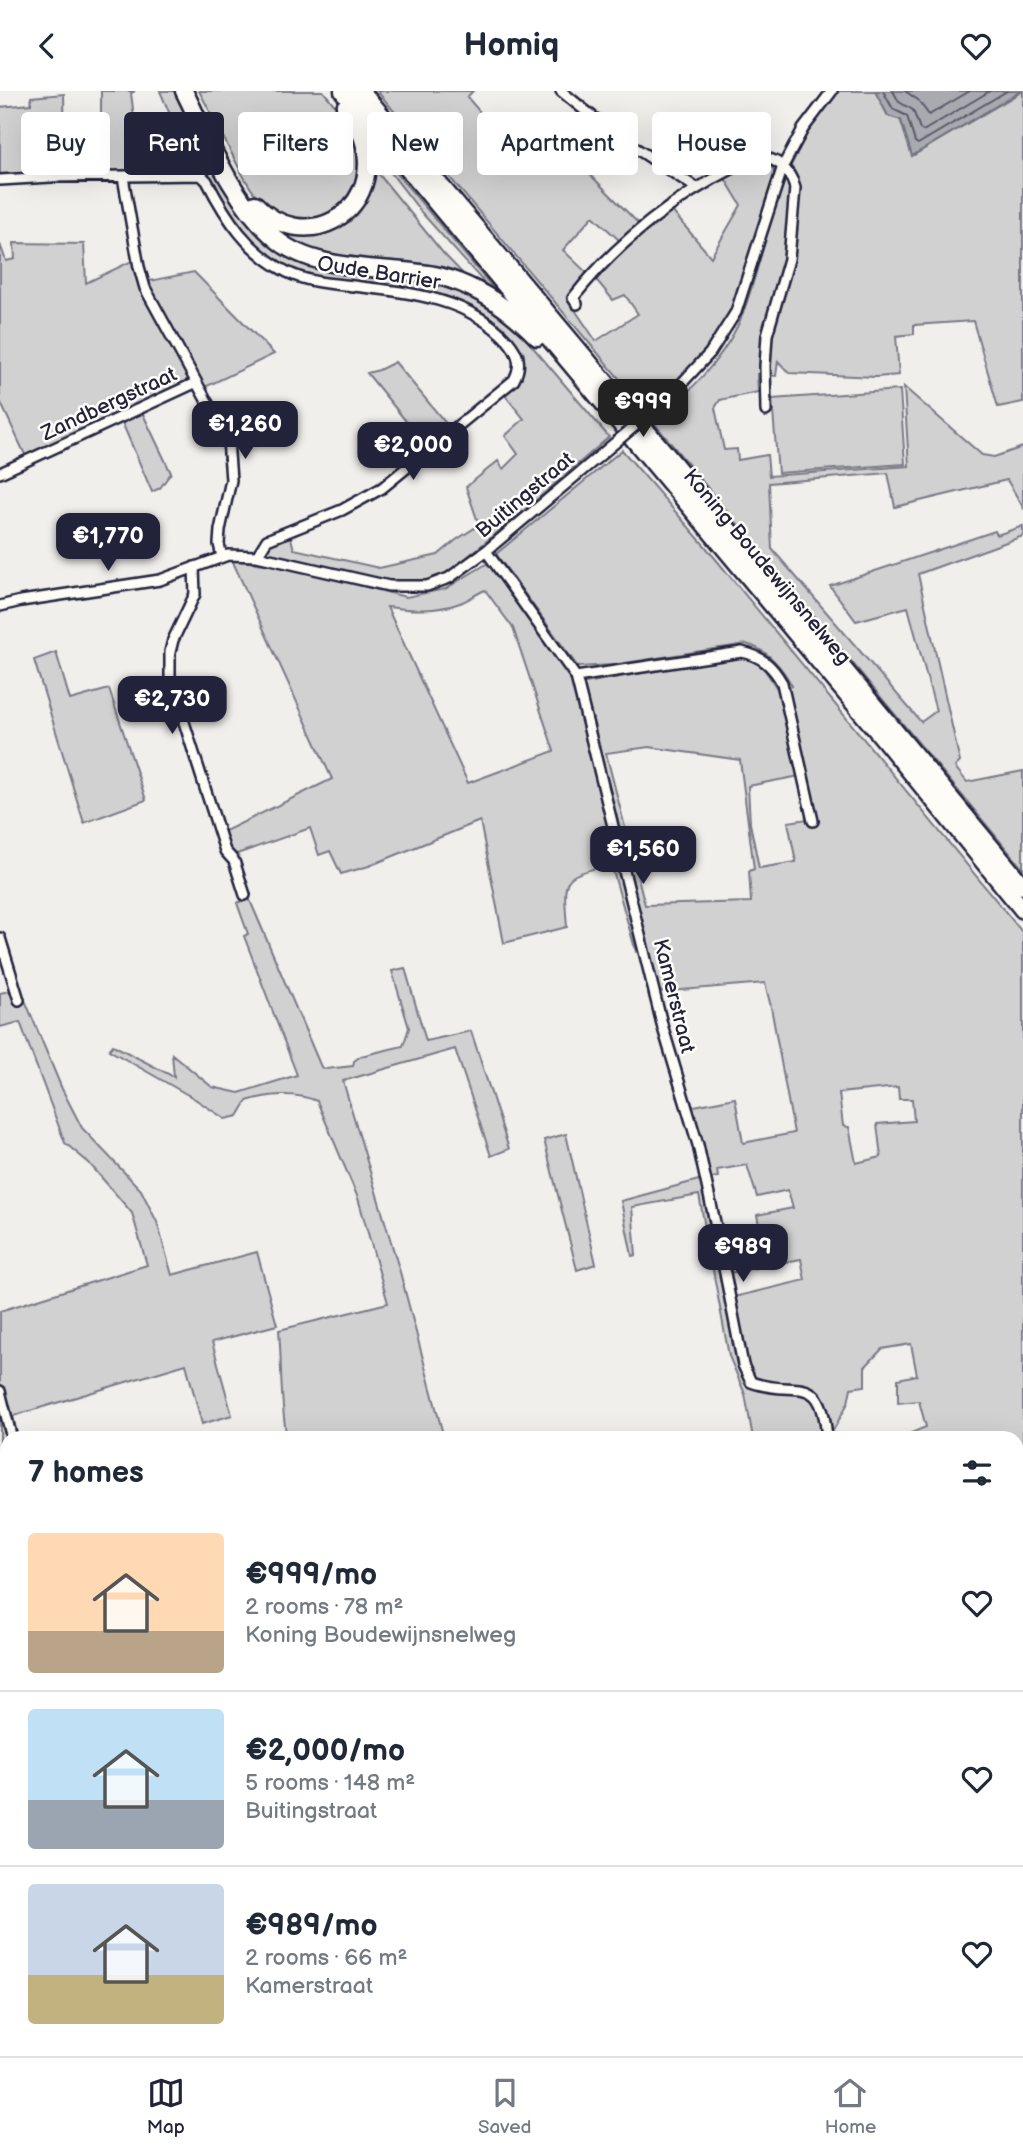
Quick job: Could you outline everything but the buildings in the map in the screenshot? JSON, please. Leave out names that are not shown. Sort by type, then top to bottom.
[{"type":"highway","points":[[184,91],[237,192],[257,221],[276,240],[306,256],[329,262],[426,274],[463,284],[505,308],[558,360],[571,364]]},
{"type":"highway","points":[[191,91],[249,198],[276,222],[302,228],[322,225],[341,216],[354,204],[365,179],[367,160],[361,134],[333,91]]},
{"type":"highway","name":"Koning Boudewijnsnelweg","points":[[343,91],[1023,910]]},
{"type":"highway","name":"Koning Boudewijnsnelweg","points":[[361,91],[1023,885]]},
{"type":"street","points":[[561,91],[614,134],[695,187]]},
{"type":"street","name":"Buitingstraat","points":[[0,606],[160,580],[234,554],[257,556],[389,586],[426,586],[449,577],[486,551],[669,397],[710,353],[736,311],[783,166],[803,129],[832,91]]},
{"type":"street","points":[[577,304],[573,298],[613,253],[671,203],[695,187],[754,158],[763,156],[783,166],[795,188],[789,260],[767,335],[766,411]]},
{"type":"street","name":"Oude Barrier","points":[[0,180],[201,175],[239,234],[272,264],[311,281],[417,295],[462,308],[481,318],[502,335],[518,354],[519,365],[514,380],[382,488],[342,510],[267,540],[257,556]]},
{"type":"street","points":[[123,177],[145,288],[229,443],[231,480],[220,530],[222,557]]},
{"type":"street","name":"Zandbergstraat","points":[[0,473],[195,383]]},
{"type":"street","name":"Kamerstraat","points":[[486,551],[576,677],[663,1028],[698,1145],[743,1365],[751,1383],[794,1387],[814,1396],[823,1408],[827,1431]]},
{"type":"street","points":[[194,568],[195,594],[173,640],[170,678],[225,851],[234,861],[245,895]]},
{"type":"street","points":[[576,677],[742,652],[758,655],[782,683],[813,821]]},
{"type":"street","points":[[0,938],[19,1000]]},
{"type":"street","points":[[0,1391],[10,1431]]},
{"type":"shaded area","points":[[101,91],[135,91],[131,93],[133,112],[124,112],[124,173],[110,174],[110,112],[101,112]]},
{"type":"shaded area","points":[[160,91],[176,91],[187,112],[169,112]]},
{"type":"shaded area","points":[[199,91],[323,91],[339,112],[238,112],[238,165],[224,138],[224,112],[210,112]]},
{"type":"shaded area","points":[[377,91],[473,91],[467,97],[480,112],[477,112],[477,175],[591,175],[640,225],[620,241],[593,216],[563,250],[588,274],[567,298],[596,341],[638,314],[625,295],[613,300],[594,277],[630,242],[671,210],[711,257],[741,205],[724,177],[771,175],[771,167],[774,176],[742,279],[721,329],[707,351],[689,371],[644,408],[448,175],[463,175],[463,112],[395,112]]},
{"type":"shaded area","points":[[839,91],[875,91],[888,116],[900,119],[912,156],[1023,91],[1023,402],[998,407],[973,321],[914,325],[914,334],[896,336],[899,375],[876,377],[789,373],[778,361],[776,376],[757,374],[758,392],[720,400],[715,408],[724,450],[737,449],[738,460],[767,455],[769,476],[909,466],[904,387],[982,455],[994,457],[1023,447],[1023,507],[1007,480],[895,507],[888,473],[769,483],[772,549],[921,722],[936,711],[908,607],[856,621],[830,586],[995,531],[997,535],[1023,526],[1023,536],[918,574],[960,762],[955,767],[967,782],[1023,771],[1023,869],[654,423],[701,378],[738,325],[791,165],[824,108]]},
{"type":"shaded area","points":[[64,94],[64,112],[21,112],[21,175],[0,176],[0,107],[31,104],[31,97]]},
{"type":"shaded area","points":[[353,137],[356,143],[359,173],[354,191],[343,206],[329,215],[312,220],[294,220],[276,213],[259,199],[243,175],[353,175]]},
{"type":"shaded area","points":[[222,175],[242,212],[261,235],[280,250],[387,277],[436,284],[474,298],[515,326],[609,437],[445,575],[423,582],[382,580],[269,553],[267,549],[270,544],[290,535],[294,549],[379,568],[438,555],[479,525],[466,487],[498,461],[503,469],[518,454],[505,436],[524,419],[504,394],[520,377],[524,367],[524,354],[501,328],[470,308],[449,299],[348,285],[297,271],[276,261],[260,249],[238,225],[209,176]]},
{"type":"shaded area","points":[[370,175],[380,175],[443,253],[468,279],[341,259],[299,248],[269,223],[309,234],[335,228],[348,220],[361,205]]},
{"type":"shaded area","points":[[393,175],[398,175],[498,294],[497,297],[422,213]]},
{"type":"shaded area","points":[[14,243],[84,244],[86,283],[136,259],[189,375],[187,382],[27,459],[0,401],[0,244],[6,261],[15,259]]},
{"type":"shaded area","points":[[194,272],[274,354],[201,389],[145,282]]},
{"type":"shaded area","points":[[395,362],[449,427],[426,446],[367,373]]},
{"type":"shaded area","points":[[900,390],[905,464],[778,473],[772,399]]},
{"type":"shaded area","points":[[142,412],[171,473],[160,488],[152,492],[121,420]]},
{"type":"shaded area","points":[[622,450],[705,546],[1023,933],[1023,1431],[916,1431],[926,1427],[919,1401],[898,1403],[898,1379],[917,1375],[911,1344],[882,1349],[865,1367],[865,1386],[851,1388],[848,1403],[834,1429],[830,1427],[825,1401],[815,1391],[753,1380],[755,1389],[799,1391],[813,1399],[821,1413],[822,1431],[752,1431],[745,1394],[729,1356],[699,1195],[632,1207],[636,1255],[632,1256],[621,1201],[710,1177],[689,1107],[735,1098],[743,1143],[794,1133],[771,1007],[765,983],[658,992],[646,949],[636,952],[611,864],[582,872],[569,881],[565,896],[567,927],[504,943],[480,821],[369,866],[341,874],[330,851],[319,855],[310,828],[234,855],[227,846],[223,832],[332,779],[232,560],[281,566],[406,597],[445,589],[488,563],[575,685],[744,657],[752,658],[761,664],[778,690],[792,686],[773,660],[761,650],[746,644],[612,665],[578,667],[496,554]],"holes":[[[485,590],[513,628],[554,751],[468,783],[387,607],[442,608],[460,603]],[[649,747],[740,760],[754,869],[749,871],[751,902],[645,905],[606,753]],[[800,776],[808,819],[788,822],[796,862],[759,868],[750,823],[748,786]],[[898,1087],[899,1099],[912,1099],[914,1121],[877,1124],[881,1157],[856,1163],[849,1127],[843,1126],[839,1093]],[[747,1165],[757,1197],[788,1190],[793,1208],[757,1215],[762,1240],[741,1245],[737,1227],[720,1230],[710,1178],[718,1177],[717,1170]],[[801,1259],[805,1280],[734,1297],[729,1273]]]},
{"type":"shaded area","points":[[56,652],[70,700],[109,689],[146,800],[84,823],[34,660]]},
{"type":"shaded area","points":[[249,898],[321,1067],[326,1069],[353,1066],[354,1061],[361,1056],[403,1046],[409,1028],[392,971],[405,968],[426,1041],[471,1031],[509,1149],[491,1156],[455,1049],[343,1081],[400,1272],[442,1431],[286,1431],[279,1330],[388,1303],[358,1198],[317,1101],[291,1095],[264,1097],[247,1101],[238,1116],[225,1119],[109,1050],[113,1045],[174,1077],[172,1054],[212,1087],[239,1093],[297,1075],[244,936],[248,934],[237,903]]},
{"type":"shaded area","points":[[9,991],[12,997],[22,993],[62,1089],[82,1128],[141,1190],[157,1222],[172,1275],[257,1252],[277,1325],[212,1342],[232,1415],[202,1424],[186,1364],[13,1416],[16,1431],[0,1431],[0,1311],[147,1265],[132,1213],[89,1163],[65,1143],[20,1022],[0,1027],[0,993]]},
{"type":"shaded area","points":[[566,1134],[596,1264],[577,1270],[544,1140]]},
{"type":"water","points":[[875,91],[1021,91],[912,156],[901,120],[888,116]]}]
